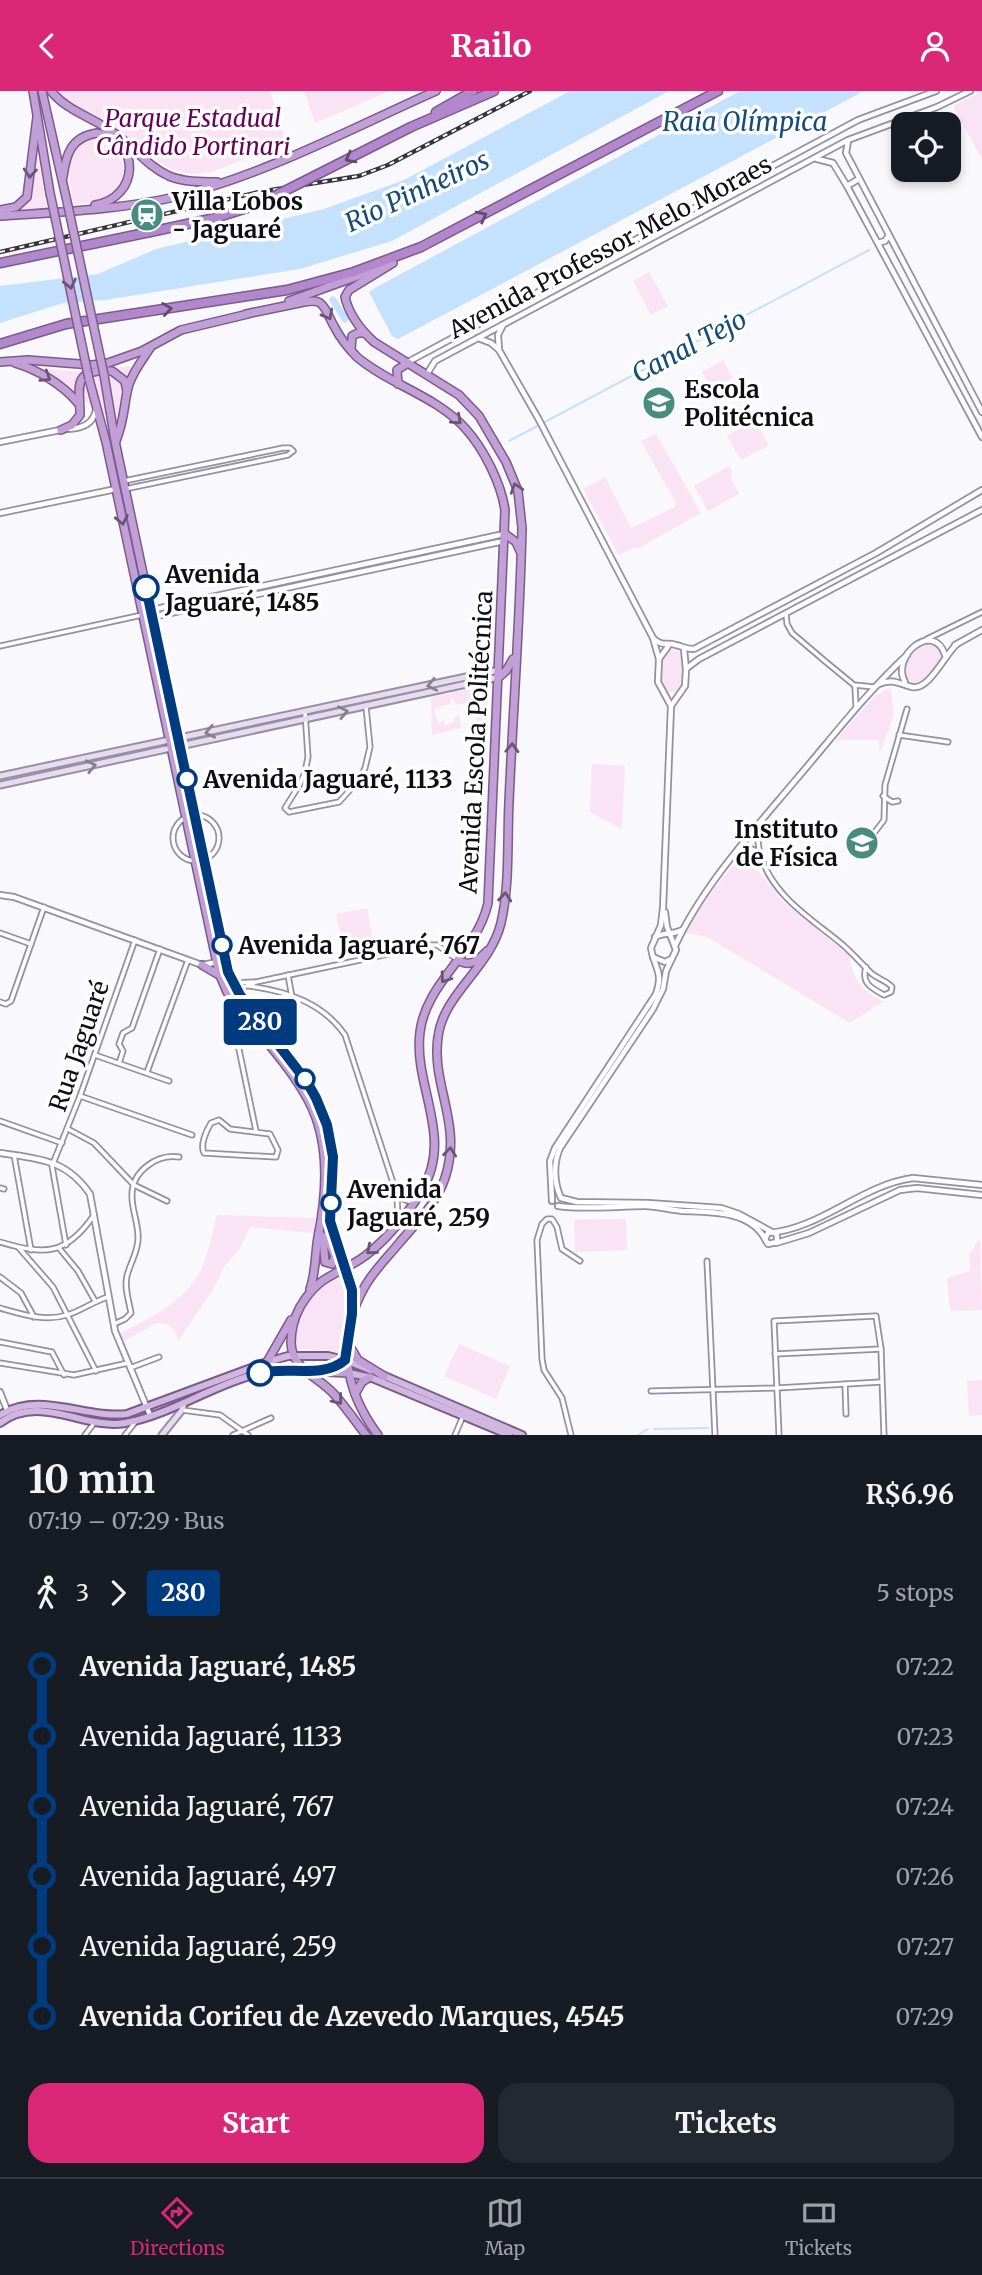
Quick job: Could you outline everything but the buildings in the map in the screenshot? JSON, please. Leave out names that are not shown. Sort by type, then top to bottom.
[{"type":"highway","points":[[33,91],[50,193],[90,383],[116,489],[170,744],[190,815]]},
{"type":"highway","points":[[41,91],[105,378],[115,441],[179,743],[190,815],[221,960],[240,995],[300,1073],[323,1112],[333,1157],[327,1232],[335,1257],[331,1264],[325,1262],[323,1238],[319,1234]]},
{"type":"highway","points":[[51,91],[68,107],[112,131],[166,175],[190,181],[223,183]]},
{"type":"highway","points":[[0,216],[144,203],[223,183],[283,162],[436,91]]},
{"type":"highway","points":[[433,117],[442,107],[473,91]]},
{"type":"highway","points":[[0,263],[215,218],[257,205],[411,127],[495,91]]},
{"type":"highway","points":[[364,333],[345,300],[346,293],[351,288],[421,247],[718,91]]},
{"type":"highway","points":[[0,210],[16,207],[27,197],[37,117]]},
{"type":"highway","points":[[62,177],[73,143],[83,137],[104,134],[116,141],[127,155],[129,176],[120,193],[105,203],[78,210]]},
{"type":"highway","points":[[0,344],[66,324],[287,290],[354,272],[421,247]]},
{"type":"highway","points":[[4,362],[40,360],[100,365],[129,357],[170,334],[190,327],[246,314],[393,263]]},
{"type":"highway","name":"Avenida Escola Politécnica","points":[[246,314],[304,302],[317,302],[323,306],[351,351],[370,367],[454,417],[474,439],[504,499],[505,538],[489,889],[486,913],[479,931],[430,999],[420,1031],[420,1057],[435,1136],[433,1156],[426,1182],[413,1203],[373,1249],[321,1280],[309,1292],[293,1322],[293,1355]]},
{"type":"highway","points":[[351,351],[352,336],[364,333]]},
{"type":"highway","name":"Avenida Escola Politécnica","points":[[364,333],[384,349],[459,394],[479,416],[506,462],[521,502],[522,555],[504,904],[495,941],[482,964],[444,1016],[438,1036],[439,1069],[452,1139],[449,1165],[444,1181],[426,1212],[367,1284],[352,1314],[345,1360],[362,1411],[378,1435]]},
{"type":"highway","points":[[115,441],[124,419],[127,392],[134,373],[151,346]]},
{"type":"highway","points":[[4,362],[26,366],[49,379],[79,403]]},
{"type":"highway","points":[[399,384],[397,370],[408,363]]},
{"type":"highway","points":[[61,430],[72,425],[78,418],[77,390],[80,381],[94,372],[117,373],[125,381],[127,392]]},
{"type":"highway","points":[[490,468],[501,473],[506,462]]},
{"type":"highway","points":[[505,538],[516,542],[522,555]]},
{"type":"highway","points":[[499,674],[509,667],[516,649]]},
{"type":"highway","points":[[493,802],[499,799],[509,803]]},
{"type":"highway","points":[[458,960],[467,964],[474,962],[495,941]]},
{"type":"highway","points":[[221,960],[220,975],[227,992],[300,1087],[311,1105],[319,1128],[324,1173],[316,1263],[309,1292],[267,1362]]},
{"type":"highway","points":[[202,965],[220,975]]},
{"type":"highway","points":[[330,1220],[352,1290],[352,1314]]},
{"type":"highway","points":[[331,1275],[341,1278],[352,1290]]},
{"type":"highway","points":[[348,1343],[358,1360],[384,1376]]},
{"type":"highway","points":[[293,1355],[304,1371],[333,1393],[366,1435]]},
{"type":"highway","points":[[320,1371],[336,1367],[345,1360]]},
{"type":"highway","points":[[304,1371],[349,1373]]},
{"type":"highway","points":[[355,1394],[362,1382],[370,1377]]},
{"type":"main road","points":[[179,743],[261,721],[402,691],[499,674]]},
{"type":"main road","points":[[0,776],[307,720],[404,699],[499,674]]},
{"type":"main road","points":[[402,691],[404,699]]},
{"type":"main road","points":[[261,721],[262,729]]},
{"type":"main road","points":[[0,785],[170,744]]},
{"type":"main road","points":[[48,766],[49,775]]},
{"type":"main road","points":[[162,1435],[177,1417],[181,1404],[267,1362],[293,1355],[328,1356],[345,1360],[522,1435]]},
{"type":"main road","points":[[0,1415],[7,1410],[35,1403],[113,1416],[149,1412],[181,1404],[259,1373],[278,1369],[304,1371]]},
{"type":"main road","points":[[349,1373],[370,1377],[463,1416],[490,1431],[509,1435]]},
{"type":"main road","points":[[0,1423],[19,1413],[36,1411],[120,1423],[138,1419],[149,1412]]},
{"type":"street","name":"Avenida Professor Melo Moraes","points":[[408,363],[865,117],[936,91]]},
{"type":"street","name":"Avenida Professor Melo Moraes","points":[[427,374],[433,362],[848,140],[940,106],[970,91]]},
{"type":"street","points":[[848,140],[846,153],[982,413],[972,418]]},
{"type":"street","points":[[792,157],[792,165],[798,167]]},
{"type":"street","points":[[816,159],[833,163],[847,186],[982,437]]},
{"type":"street","points":[[847,186],[859,179]]},
{"type":"street","points":[[878,243],[885,241],[889,235]]},
{"type":"street","points":[[883,252],[887,247],[894,246]]},
{"type":"street","points":[[624,247],[629,252],[626,258]]},
{"type":"street","points":[[918,317],[928,311]]},
{"type":"street","points":[[923,326],[926,321],[932,320]]},
{"type":"street","points":[[499,350],[498,335],[503,325]]},
{"type":"street","points":[[478,338],[491,343],[499,350],[538,418],[653,638],[659,659],[658,682],[671,706]]},
{"type":"street","points":[[450,339],[450,345],[457,349]]},
{"type":"street","points":[[945,368],[956,361]]},
{"type":"street","points":[[950,376],[955,370],[960,370]]},
{"type":"street","points":[[0,442],[88,424],[94,417],[97,405]]},
{"type":"street","points":[[290,447],[293,450],[290,454],[211,471],[157,482],[125,485],[156,475],[242,456],[290,447]]},
{"type":"street","points":[[242,456],[244,464]]},
{"type":"street","points":[[209,463],[211,471]]},
{"type":"street","points":[[156,475],[157,482]]},
{"type":"street","points":[[0,513],[116,489]]},
{"type":"street","points":[[653,638],[659,643],[694,649],[884,548],[982,490]]},
{"type":"street","points":[[686,670],[699,659],[982,510]]},
{"type":"street","points":[[152,614],[238,591],[455,545],[505,538]]},
{"type":"street","points":[[152,614],[271,592],[456,552],[505,538]]},
{"type":"street","points":[[892,543],[894,549],[901,552]]},
{"type":"street","points":[[455,545],[456,552]]},
{"type":"street","points":[[884,548],[889,552],[887,560]]},
{"type":"street","points":[[300,578],[302,585]]},
{"type":"street","points":[[269,585],[271,592]]},
{"type":"street","points":[[238,591],[240,598]]},
{"type":"street","points":[[982,612],[927,639],[874,686],[738,849],[683,930],[666,971],[660,997],[552,1154],[550,1167],[554,1206],[648,1206],[724,1213],[755,1227],[770,1244],[809,1233],[901,1190],[917,1188],[982,1195]]},
{"type":"street","points":[[786,613],[787,624],[792,633],[854,685],[857,697],[855,709]]},
{"type":"street","points":[[0,646],[142,614]]},
{"type":"street","points":[[854,685],[874,686],[888,681],[916,688],[928,681],[945,656],[957,645],[982,630]]},
{"type":"street","points":[[939,643],[945,631]]},
{"type":"street","points":[[927,639],[939,643],[945,656]]},
{"type":"street","points":[[659,659],[669,645]]},
{"type":"street","points":[[943,648],[957,645]]},
{"type":"street","points":[[558,1206],[562,1203],[556,1185],[557,1156],[656,994],[660,979],[651,948],[661,925],[663,908],[671,706],[685,686],[684,649]]},
{"type":"street","points":[[906,684],[901,670],[907,655]]},
{"type":"street","points":[[664,693],[678,694]]},
{"type":"street","points":[[305,712],[305,772],[285,808],[287,812],[339,802],[360,779],[370,747],[366,707]]},
{"type":"street","points":[[868,841],[884,820],[883,796],[907,709]]},
{"type":"street","points":[[899,735],[948,742]]},
{"type":"street","points":[[883,796],[892,802],[898,801]]},
{"type":"street","points":[[190,815],[209,818],[219,834],[216,849],[199,860],[181,855],[173,842],[175,827],[190,815]]},
{"type":"street","points":[[756,828],[760,853],[780,890],[799,910],[842,944],[866,967],[872,975],[891,986],[888,995],[867,984],[864,975],[866,967]]},
{"type":"street","points":[[738,849],[752,849],[760,853]]},
{"type":"street","points":[[0,895],[44,907],[202,965],[221,960]]},
{"type":"street","points":[[0,1002],[6,1004],[11,1001],[44,907]]},
{"type":"street","points":[[663,908],[670,935],[676,946]]},
{"type":"street","points":[[655,937],[683,930]]},
{"type":"street","points":[[0,933],[31,944]]},
{"type":"street","name":"Rua Jaguaré","points":[[54,1162],[135,940]]},
{"type":"street","points":[[256,1131],[227,992],[233,983],[256,982],[431,945],[458,960]]},
{"type":"street","points":[[119,1063],[123,1051],[120,1044],[123,1033],[132,1028],[160,949]]},
{"type":"street","points":[[653,957],[664,962],[673,957]]},
{"type":"street","points":[[147,1072],[188,960]]},
{"type":"street","points":[[288,975],[292,997]]},
{"type":"street","points":[[265,980],[271,990]]},
{"type":"street","points":[[240,995],[242,989],[256,982]]},
{"type":"street","points":[[249,986],[271,990],[321,1009],[345,1035],[397,1195],[398,1221]]},
{"type":"street","points":[[234,1020],[238,1013],[243,1013]]},
{"type":"street","points":[[94,1055],[169,1081]]},
{"type":"street","points":[[80,1096],[192,1135]]},
{"type":"street","points":[[219,1120],[235,1130],[256,1131],[268,1132],[274,1138],[278,1150],[274,1158],[209,1154],[202,1151],[208,1128],[215,1121],[219,1120]]},
{"type":"street","points":[[0,1121],[62,1143]]},
{"type":"street","points":[[68,1129],[94,1143],[134,1185],[167,1201]]},
{"type":"street","points":[[0,1153],[54,1162],[82,1182],[90,1194],[117,1340],[149,1412]]},
{"type":"street","points":[[14,1155],[31,1250]]},
{"type":"street","points":[[114,1324],[131,1313],[127,1280],[138,1242],[132,1196],[134,1185],[143,1170],[155,1161],[165,1156],[180,1157]]},
{"type":"street","points":[[54,1162],[52,1169],[66,1245]]},
{"type":"street","points":[[765,1240],[766,1235],[797,1228],[905,1179],[979,1185],[975,1194]]},
{"type":"street","points":[[397,1195],[401,1200],[413,1203]]},
{"type":"street","points":[[552,1201],[555,1196],[577,1202],[721,1208],[773,1232],[778,1238],[775,1243]]},
{"type":"street","points":[[0,1242],[31,1250],[47,1251],[59,1248],[85,1228],[94,1215]]},
{"type":"street","points":[[571,1435],[562,1398],[544,1370],[540,1339],[537,1240],[540,1227],[547,1219],[552,1219],[556,1224],[562,1249],[580,1261]]},
{"type":"street","points":[[19,1248],[47,1278],[96,1371]]},
{"type":"street","points":[[59,1248],[78,1271],[94,1301]]},
{"type":"street","points":[[707,1261],[715,1435]]},
{"type":"street","points":[[0,1277],[21,1293],[34,1317]]},
{"type":"street","points":[[0,1308],[34,1317],[67,1315],[109,1296]]},
{"type":"street","points":[[779,1435],[774,1321],[876,1316],[881,1349],[884,1435]]},
{"type":"street","points":[[0,1342],[51,1352],[64,1375]]},
{"type":"street","points":[[775,1353],[881,1349]]},
{"type":"street","points":[[0,1363],[74,1375],[129,1366],[159,1357]]},
{"type":"street","points":[[651,1391],[881,1382]]},
{"type":"street","points":[[845,1384],[846,1414]]},
{"type":"street","points":[[0,1392],[7,1410]]},
{"type":"street","points":[[181,1404],[220,1415],[248,1435]]},
{"type":"street","points":[[456,1435],[463,1416]]},
{"type":"street","points":[[233,1435],[271,1418]]},
{"type":"street","points":[[125,1435],[138,1419]]},
{"type":"street","points":[[85,1435],[96,1420]]},
{"type":"green space","name":"Parque Estadual Cândido Portinari","points":[[55,91],[270,91],[286,143],[209,173],[177,171],[153,158],[106,121]]},
{"type":"green space","points":[[304,91],[390,91],[315,123]]},
{"type":"green space","points":[[982,91],[982,159],[961,121],[961,112],[956,112],[953,106]]},
{"type":"green space","points":[[101,139],[115,148],[120,155],[123,163],[122,179],[108,196],[74,204],[70,183],[70,161],[73,152],[88,140]]},
{"type":"green space","points":[[36,149],[47,208],[17,210],[28,199],[31,191]]},
{"type":"green space","points":[[649,272],[668,306],[651,315],[633,281]]},
{"type":"green space","points":[[723,360],[733,378],[712,390],[702,372]]},
{"type":"green space","points":[[131,366],[121,392],[117,423],[37,368],[78,372]]},
{"type":"green space","points":[[758,418],[761,425],[759,427],[769,445],[741,460],[727,436]]},
{"type":"green space","points":[[656,434],[701,513],[639,548],[619,555],[583,489],[605,477],[631,528],[675,507],[676,503],[641,441]]},
{"type":"green space","points":[[729,466],[732,470],[731,479],[739,494],[708,511],[694,486]]},
{"type":"green space","points":[[926,644],[935,646],[940,651],[939,664],[928,677],[912,683],[904,675],[905,663]]},
{"type":"green space","points":[[668,649],[680,651],[684,660],[683,685],[674,693],[664,690],[660,674]]},
{"type":"green space","points":[[484,686],[488,690],[485,750],[479,766],[471,733],[479,730],[473,701],[456,705],[453,698],[450,699],[451,704],[434,708],[438,724],[444,720],[445,725],[454,722],[454,718],[459,715],[461,728],[432,735],[431,697]]},
{"type":"green space","points":[[888,688],[891,690],[894,714],[881,751],[878,740],[836,740],[873,698]]},
{"type":"green space","points":[[592,764],[625,766],[622,829],[590,812]]},
{"type":"green space","points":[[744,853],[783,902],[850,956],[853,971],[860,984],[870,994],[884,1001],[850,1023],[707,937],[686,933],[712,891]]},
{"type":"green space","points":[[367,908],[375,950],[346,956],[336,914]]},
{"type":"green space","points":[[217,1215],[315,1218],[314,1233],[250,1227],[239,1250],[225,1265],[212,1291],[178,1341],[175,1331],[167,1324],[156,1323],[123,1342],[120,1333],[169,1306],[198,1276]]},
{"type":"green space","points":[[626,1219],[627,1250],[575,1252],[574,1220]]},
{"type":"green space","points":[[980,1239],[982,1310],[950,1311],[947,1278],[970,1271],[969,1255]]},
{"type":"green space","points":[[331,1278],[342,1283],[346,1295],[339,1354],[294,1349],[296,1326],[302,1309]]},
{"type":"green space","points":[[459,1344],[510,1366],[496,1399],[444,1376]]},
{"type":"green space","points":[[982,1380],[982,1415],[969,1416],[967,1381]]},
{"type":"water","name":"Rio Pinheiros","points":[[570,91],[669,91],[392,241],[300,269],[105,300],[63,303],[0,323],[0,286],[98,274],[156,249],[324,209],[404,180]]},
{"type":"water","name":"Raia Olímpica","points":[[740,91],[864,91],[398,339],[392,336],[369,292],[373,289]]},
{"type":"waterway","name":"Canal Tejo","points":[[509,441],[869,250]]},
{"type":"waterway","points":[[333,300],[345,319]]},
{"type":"waterway","points":[[654,1429],[708,1428]]},
{"type":"waterway","points":[[638,1435],[648,1429]]},
{"type":"railway","points":[[0,252],[259,192],[359,176],[388,165],[530,91]]},
{"type":"bus line","name":"280","points":[[146,588],[228,972],[254,1015],[312,1090],[323,1112],[332,1147],[334,1166],[330,1221],[352,1290],[352,1314],[345,1360],[336,1367],[320,1371],[278,1369],[260,1373]]},
{"type":"place","name":"Villa Lobos - Jaguaré","points":[[147,215]]},
{"type":"place","name":"Escola Politécnica","points":[[659,403]]},
{"type":"place","name":"Avenida Jaguaré, 1485","points":[[146,588]]},
{"type":"place","name":"Avenida Jaguaré, 1133","points":[[187,779]]},
{"type":"place","name":"Instituto de Física","points":[[862,843]]},
{"type":"place","name":"Avenida Jaguaré, 767","points":[[222,945]]},
{"type":"place","name":"Avenida Jaguaré, 259","points":[[331,1203]]}]
